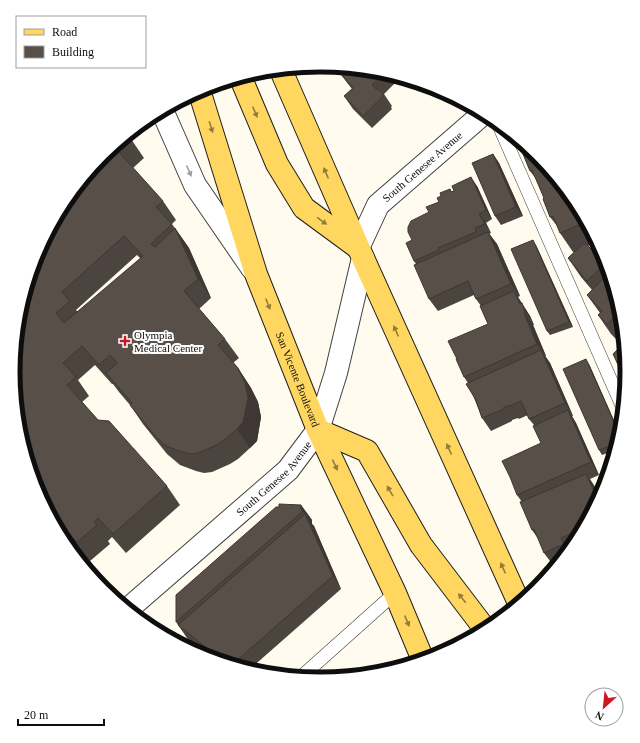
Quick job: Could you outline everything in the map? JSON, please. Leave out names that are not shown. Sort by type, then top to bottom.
[{"type":"main road","points":[[283,74],[360,253],[517,598]]},
{"type":"main road","points":[[242,82],[277,164],[304,208],[360,253]]},
{"type":"main road","name":"San Vicente Boulevard","points":[[201,96],[256,274],[318,430],[395,593],[421,654]]},
{"type":"main road","points":[[318,430],[367,451],[421,545],[482,624]]},
{"type":"street","points":[[164,115],[195,185],[256,274]]},
{"type":"street","name":"South Genesee Avenue","points":[[132,606],[288,470],[318,430],[336,373],[346,332],[360,253],[378,205],[479,117]]},
{"type":"lane","points":[[502,132],[618,397]]},
{"type":"lane","points":[[306,671],[395,593]]},
{"type":"building","points":[[339,72],[380,77],[372,85],[383,94],[383,96],[363,116],[344,96],[353,88]]},
{"type":"building","name":"Olympia Medical Center","points":[[131,139],[118,151],[163,201],[156,207],[172,224],[151,244],[155,247],[175,228],[198,279],[184,291],[225,339],[218,345],[238,368],[245,383],[248,398],[243,422],[224,440],[217,445],[198,453],[191,454],[182,452],[166,446],[154,435],[130,405],[132,403],[106,373],[117,363],[110,355],[99,365],[82,346],[63,363],[76,377],[67,385],[98,420],[109,421],[167,486],[113,534],[98,518],[94,522],[97,525],[77,542],[67,531],[51,504],[30,449],[21,391],[20,372],[23,332],[30,294],[36,275],[60,221],[94,174]],"holes":[[[124,236],[143,256],[64,323],[56,313],[70,301],[62,292]]]},
{"type":"building","points":[[526,153],[546,174],[558,189],[581,224],[560,233],[553,216],[550,217],[532,170],[530,171],[523,154]]},
{"type":"building","points":[[493,154],[516,207],[495,216],[472,163]]},
{"type":"building","points":[[471,177],[486,210],[479,214],[485,224],[475,228],[476,232],[438,248],[439,250],[414,261],[406,243],[412,240],[408,232],[408,227],[411,221],[429,212],[426,207],[439,202],[437,198],[441,196],[440,193],[450,189],[451,192],[454,191],[452,186]]},
{"type":"building","points":[[488,232],[511,284],[476,299],[468,281],[429,299],[414,265]]},
{"type":"building","points":[[533,240],[569,322],[547,331],[511,249]]},
{"type":"building","points":[[583,244],[586,244],[593,251],[594,250],[601,268],[587,281],[568,258]]},
{"type":"building","points":[[605,277],[615,317],[607,324],[598,315],[602,311],[587,295]]},
{"type":"building","points":[[514,291],[520,304],[522,303],[524,313],[537,344],[464,377],[448,341],[488,324],[480,306]]},
{"type":"building","points":[[619,348],[620,369],[613,354]]},
{"type":"building","points":[[541,350],[565,403],[529,419],[521,401],[482,418],[476,400],[466,384]]},
{"type":"building","points":[[586,359],[615,424],[611,446],[599,450],[563,369]]},
{"type":"building","points":[[568,410],[591,462],[517,495],[502,461],[541,443],[533,426]]},
{"type":"building","points":[[586,474],[594,492],[580,522],[572,533],[561,538],[564,544],[544,553],[520,502]]},
{"type":"building","points":[[279,504],[301,505],[301,510],[303,511],[176,622],[176,595],[276,507],[279,507]]},
{"type":"building","points":[[305,514],[333,576],[238,660],[210,651],[178,625]]},
{"type":"place","name":"Olympia Medical Center","points":[[125,341]]}]
